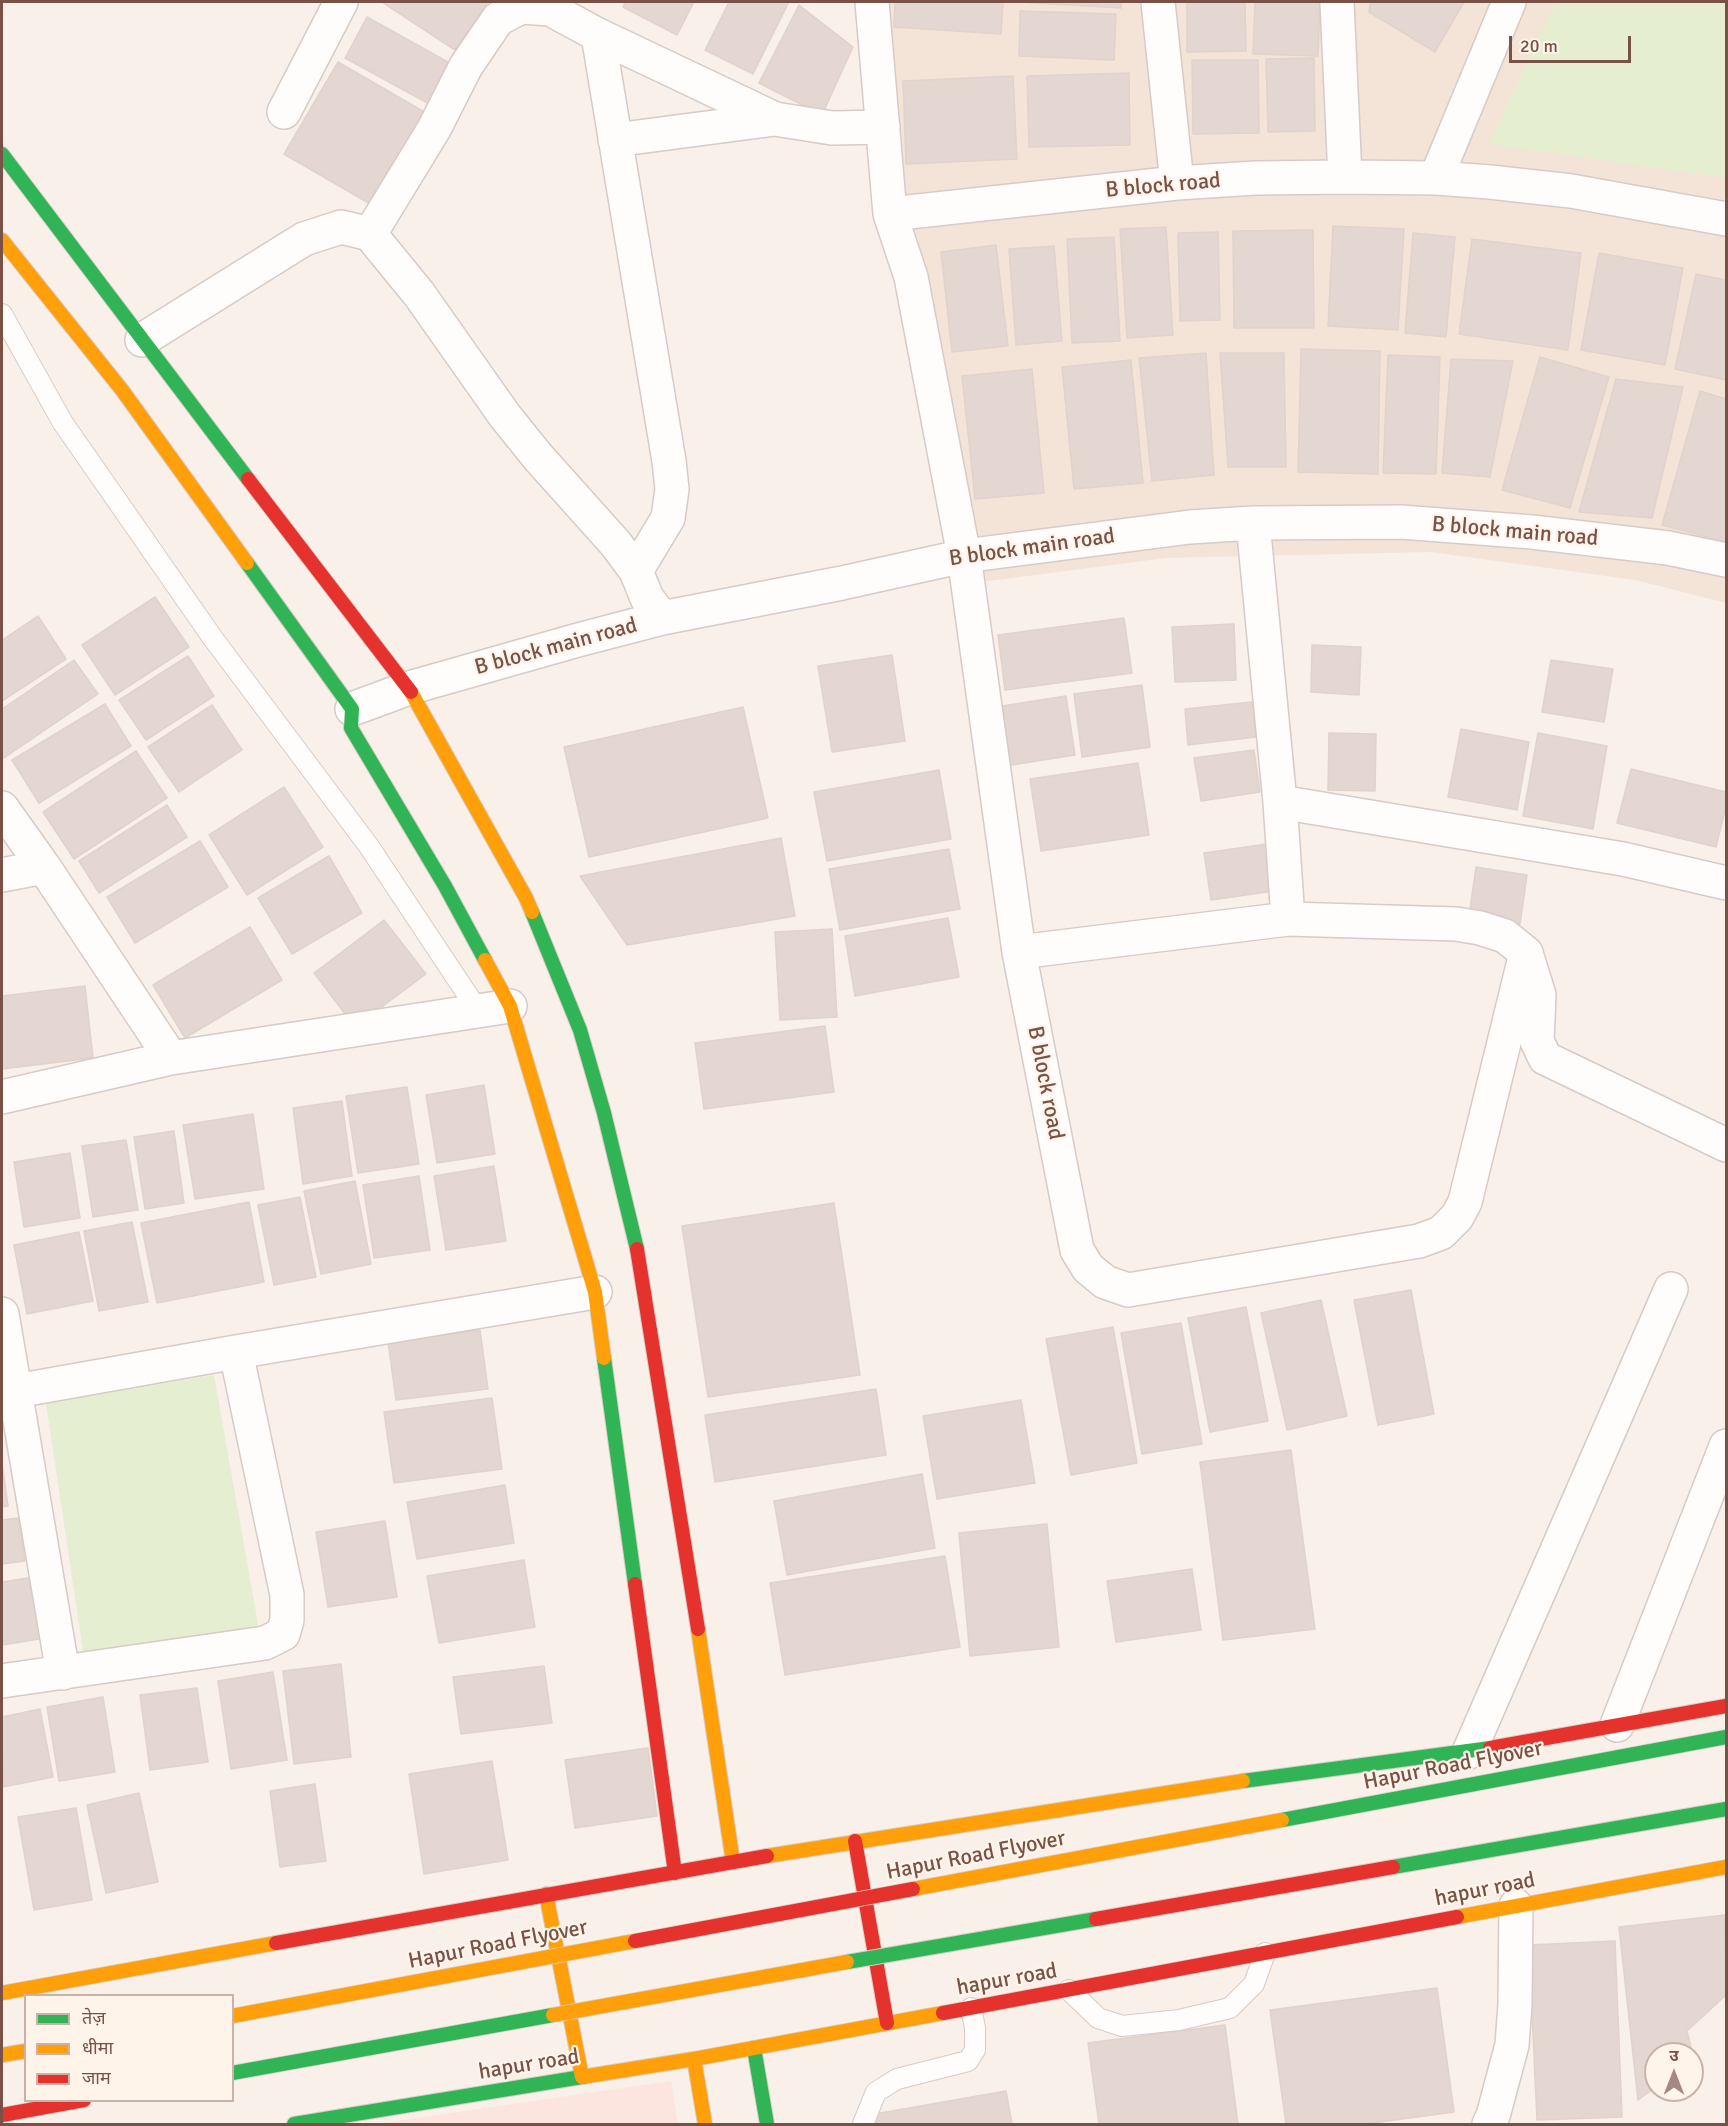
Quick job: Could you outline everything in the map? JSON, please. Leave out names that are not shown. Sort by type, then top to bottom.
[{"type":"street","points":[[284,112],[341,2]]},
{"type":"street","points":[[1158,2],[1177,183]]},
{"type":"street","points":[[1337,2],[1345,177]]},
{"type":"street","points":[[1436,178],[1509,2]]},
{"type":"street","name":"B block road","points":[[867,4],[883,127],[890,214],[911,277],[964,556],[1019,952],[1077,1250],[1088,1268],[1105,1282],[1128,1290],[1419,1241],[1441,1233],[1457,1217],[1465,1202],[1527,953]]},
{"type":"street","points":[[370,234],[434,129],[466,66],[498,19],[521,7],[550,9],[598,35],[775,119],[832,128],[883,127]]},
{"type":"street","points":[[598,35],[672,489],[668,518],[636,571]]},
{"type":"street","points":[[615,140],[775,119]]},
{"type":"street","points":[[2,154],[409,688],[526,898],[580,1030],[634,1232],[680,1508],[733,1862]]},
{"type":"street","name":"B block road","points":[[890,214],[1177,183],[1255,178],[1345,177],[1436,178],[1571,191],[1726,219]]},
{"type":"street","points":[[142,340],[304,239],[340,227],[370,234],[419,294],[538,457],[616,544],[636,571],[647,598],[662,618]]},
{"type":"street","points":[[2,240],[122,390],[352,709],[351,728],[445,886],[494,1009],[595,1292],[675,1873]]},
{"type":"street","name":"B block main road","points":[[352,709],[409,688],[578,639],[662,618],[842,583],[964,556],[1190,527],[1253,523],[1401,522],[1532,532],[1668,548],[1726,560]]},
{"type":"street","points":[[1253,523],[1280,802],[1288,919]]},
{"type":"street","points":[[1280,802],[1623,859],[1726,883]]},
{"type":"street","points":[[2,807],[171,1059]]},
{"type":"street","points":[[2,875],[44,867]]},
{"type":"street","points":[[1019,952],[1288,919],[1456,924],[1480,928],[1505,936],[1527,953],[1539,995],[1537,1041],[1545,1058],[1726,1145]]},
{"type":"street","points":[[2,1096],[171,1059],[494,1009]]},
{"type":"street","points":[[1468,1752],[1671,1289]]},
{"type":"street","points":[[16,1391],[595,1292]]},
{"type":"street","points":[[2,1314],[63,1673]]},
{"type":"street","points":[[2,1681],[265,1643],[283,1634],[287,1620],[287,1595],[236,1352]]},
{"type":"street","points":[[1617,1725],[1726,1446]]},
{"type":"street","points":[[2,1993],[546,1894],[855,1841],[1195,1787],[1468,1752],[1726,1706]]},
{"type":"street","name":"Hapur Road Flyover","points":[[234,2016],[1726,1737]]},
{"type":"street","points":[[234,2073],[742,1980],[1726,1809]]},
{"type":"street","points":[[855,1841],[887,2023]]},
{"type":"street","name":"hapur road","points":[[294,2124],[694,2059],[1726,1867]]},
{"type":"street","points":[[546,1894],[582,2077]]},
{"type":"street","points":[[1489,2124],[1512,2044],[1515,2004],[1516,1906]]},
{"type":"street","points":[[754,2048],[766,2124]]},
{"type":"street","points":[[2,2055],[24,2051]]},
{"type":"street","points":[[694,2059],[705,2124]]},
{"type":"street","points":[[2,2115],[73,2102]]},
{"type":"lane","points":[[2,314],[63,423],[212,638],[494,1009]]},
{"type":"lane","points":[[1069,1990],[1098,2018],[1122,2026],[1179,2020],[1230,2008],[1254,1984],[1265,1953]]},
{"type":"lane","points":[[863,2124],[876,2092],[897,2079],[968,2061],[975,2050],[975,2028],[971,2008]]},
{"type":"shaded area","points":[[874,2],[1726,2],[1726,603],[1635,580],[1431,552],[1166,558],[966,584]]},
{"type":"shaded area","points":[[671,2081],[678,2124],[376,2124]]},
{"type":"green space","points":[[1555,2],[1726,2],[1726,178],[1489,144]]},
{"type":"green space","points":[[214,1375],[260,1635],[85,1665],[46,1403]]},
{"type":"building","points":[[382,2],[488,2],[455,50]]},
{"type":"building","points":[[625,2],[694,2],[677,35],[623,7]]},
{"type":"building","points":[[729,2],[789,2],[753,74],[705,50]]},
{"type":"building","points":[[895,2],[1003,2],[1001,34],[894,27]]},
{"type":"building","points":[[1017,2],[1121,2],[1121,8]]},
{"type":"building","points":[[1187,2],[1245,2],[1246,51],[1187,52]]},
{"type":"building","points":[[1255,2],[1320,2],[1318,56],[1253,54]]},
{"type":"building","points":[[1370,2],[1464,2],[1435,52],[1369,12]]},
{"type":"building","points":[[799,5],[853,47],[822,115],[759,83]]},
{"type":"building","points":[[1020,11],[1116,14],[1114,60],[1019,56]]},
{"type":"building","points":[[367,17],[455,66],[433,106],[345,58]]},
{"type":"building","points":[[1314,58],[1315,131],[1268,132],[1266,59]]},
{"type":"building","points":[[1192,60],[1258,60],[1259,133],[1193,134]]},
{"type":"building","points":[[338,62],[426,113],[372,205],[284,154]]},
{"type":"building","points":[[1129,73],[1130,145],[1029,147],[1027,76]]},
{"type":"building","points":[[1013,76],[1017,159],[906,164],[903,81]]},
{"type":"building","points":[[1333,226],[1404,229],[1398,330],[1328,326]]},
{"type":"building","points":[[1166,227],[1173,335],[1127,338],[1120,229]]},
{"type":"building","points":[[1313,230],[1314,328],[1234,328],[1233,231]]},
{"type":"building","points":[[1218,232],[1220,320],[1180,321],[1178,233]]},
{"type":"building","points":[[1413,233],[1455,237],[1446,337],[1405,333]]},
{"type":"building","points":[[1114,237],[1120,341],[1072,343],[1067,239]]},
{"type":"building","points":[[1472,239],[1581,253],[1568,350],[1459,334]]},
{"type":"building","points":[[996,245],[1008,346],[952,352],[941,252]]},
{"type":"building","points":[[1054,246],[1062,341],[1016,345],[1009,249]]},
{"type":"building","points":[[1599,253],[1683,268],[1665,365],[1581,350]]},
{"type":"building","points":[[1696,274],[1726,280],[1726,380],[1675,369]]},
{"type":"building","points":[[1301,349],[1380,351],[1378,474],[1298,472]]},
{"type":"building","points":[[1206,353],[1214,475],[1152,481],[1139,358]]},
{"type":"building","points":[[1220,353],[1284,353],[1286,467],[1228,467]]},
{"type":"building","points":[[1388,355],[1440,357],[1436,474],[1383,473]]},
{"type":"building","points":[[1540,357],[1609,377],[1570,508],[1502,490]]},
{"type":"building","points":[[1451,359],[1513,361],[1490,477],[1442,473]]},
{"type":"building","points":[[1131,360],[1143,483],[1074,489],[1062,367]]},
{"type":"building","points":[[1032,369],[1044,493],[975,499],[962,376]]},
{"type":"building","points":[[1616,379],[1683,387],[1652,518],[1579,512]]},
{"type":"building","points":[[1700,391],[1726,399],[1726,542],[1662,525]]},
{"type":"building","points":[[155,597],[189,647],[115,695],[82,645]]},
{"type":"building","points":[[38,616],[66,659],[2,701],[2,640]]},
{"type":"building","points":[[1124,618],[1132,673],[1005,690],[998,635]]},
{"type":"building","points":[[1234,624],[1236,680],[1175,682],[1172,627]]},
{"type":"building","points":[[1312,645],[1361,647],[1359,695],[1311,692]]},
{"type":"building","points":[[892,655],[905,741],[832,752],[818,666]]},
{"type":"building","points":[[188,656],[214,696],[146,740],[119,700]]},
{"type":"building","points":[[74,660],[98,694],[4,758],[2,754],[2,709]]},
{"type":"building","points":[[1551,660],[1613,669],[1604,722],[1542,712]]},
{"type":"building","points":[[1142,685],[1150,747],[1082,757],[1074,694]]},
{"type":"building","points":[[1066,696],[1075,755],[1005,766],[996,707]]},
{"type":"building","points":[[1252,702],[1256,737],[1188,745],[1185,709]]},
{"type":"building","points":[[105,704],[131,746],[39,803],[12,760]]},
{"type":"building","points":[[212,705],[242,750],[179,792],[148,747]]},
{"type":"building","points":[[743,707],[768,818],[589,857],[564,747]]},
{"type":"building","points":[[1461,729],[1529,742],[1517,810],[1448,797]]},
{"type":"building","points":[[1329,733],[1376,734],[1375,791],[1328,790]]},
{"type":"building","points":[[1538,733],[1607,746],[1593,829],[1523,816]]},
{"type":"building","points":[[1254,750],[1260,792],[1201,801],[1194,758]]},
{"type":"building","points":[[136,751],[167,798],[74,859],[43,812]]},
{"type":"building","points":[[1138,763],[1149,835],[1041,851],[1030,779]]},
{"type":"building","points":[[1631,769],[1726,792],[1726,806],[1716,847],[1617,823]]},
{"type":"building","points":[[939,770],[951,839],[827,861],[814,792]]},
{"type":"building","points":[[284,787],[323,847],[247,895],[209,835]]},
{"type":"building","points":[[167,805],[187,837],[99,893],[79,861]]},
{"type":"building","points":[[781,838],[795,916],[627,945],[580,876]]},
{"type":"building","points":[[200,841],[228,887],[135,943],[107,897]]},
{"type":"building","points":[[1274,843],[1281,890],[1211,900],[1204,853]]},
{"type":"building","points":[[949,849],[960,909],[840,930],[829,869]]},
{"type":"building","points":[[329,856],[362,913],[292,954],[258,898]]},
{"type":"building","points":[[1476,867],[1527,875],[1520,924],[1469,916]]},
{"type":"building","points":[[948,918],[959,977],[855,996],[845,936]]},
{"type":"building","points":[[384,920],[426,974],[355,1027],[314,973]]},
{"type":"building","points":[[250,927],[282,980],[185,1038],[153,985]]},
{"type":"building","points":[[832,929],[837,1017],[780,1020],[775,932]]},
{"type":"building","points":[[85,986],[93,1058],[2,1069],[2,996]]},
{"type":"building","points":[[825,1026],[834,1092],[704,1109],[695,1043]]},
{"type":"building","points":[[484,1085],[495,1154],[437,1163],[426,1095]]},
{"type":"building","points":[[407,1087],[419,1164],[358,1173],[346,1096]]},
{"type":"building","points":[[342,1101],[352,1176],[303,1184],[293,1108]]},
{"type":"building","points":[[253,1114],[264,1189],[195,1199],[183,1125]]},
{"type":"building","points":[[174,1131],[184,1203],[145,1209],[134,1137]]},
{"type":"building","points":[[126,1140],[138,1210],[93,1217],[82,1146]]},
{"type":"building","points":[[70,1153],[80,1218],[24,1227],[14,1162]]},
{"type":"building","points":[[494,1166],[506,1241],[446,1250],[434,1176]]},
{"type":"building","points":[[419,1176],[430,1250],[374,1258],[363,1185]]},
{"type":"building","points":[[355,1181],[371,1264],[321,1274],[304,1191]]},
{"type":"building","points":[[300,1197],[316,1277],[274,1285],[258,1205]]},
{"type":"building","points":[[249,1202],[264,1282],[157,1303],[141,1223]]},
{"type":"building","points":[[834,1203],[860,1375],[708,1397],[682,1226]]},
{"type":"building","points":[[132,1222],[148,1302],[99,1311],[84,1231]]},
{"type":"building","points":[[79,1232],[93,1301],[27,1314],[14,1245]]},
{"type":"building","points":[[1411,1290],[1434,1414],[1378,1425],[1354,1300]]},
{"type":"building","points":[[1321,1300],[1347,1416],[1287,1430],[1261,1313]]},
{"type":"building","points":[[1246,1307],[1268,1421],[1210,1432],[1188,1318]]},
{"type":"building","points":[[1181,1323],[1202,1444],[1142,1454],[1121,1333]]},
{"type":"building","points":[[1113,1327],[1137,1463],[1071,1475],[1046,1339]]},
{"type":"building","points":[[480,1330],[488,1389],[396,1400],[388,1342]]},
{"type":"building","points":[[876,1389],[886,1455],[715,1482],[705,1415]]},
{"type":"building","points":[[492,1398],[502,1469],[394,1483],[384,1412]]},
{"type":"building","points":[[1021,1400],[1035,1483],[937,1499],[923,1416]]},
{"type":"building","points":[[1291,1450],[1315,1629],[1223,1640],[1200,1462]]},
{"type":"building","points":[[2,1462],[8,1506],[2,1507]]},
{"type":"building","points":[[922,1474],[935,1548],[787,1575],[774,1501]]},
{"type":"building","points":[[505,1485],[514,1543],[417,1559],[407,1502]]},
{"type":"building","points":[[18,1518],[25,1561],[2,1564],[2,1520]]},
{"type":"building","points":[[385,1521],[397,1597],[328,1607],[316,1532]]},
{"type":"building","points":[[1047,1524],[1059,1647],[970,1656],[959,1533]]},
{"type":"building","points":[[945,1556],[960,1647],[785,1675],[770,1583]]},
{"type":"building","points":[[524,1560],[535,1627],[439,1643],[427,1576]]},
{"type":"building","points":[[1192,1569],[1201,1630],[1116,1642],[1107,1581]]},
{"type":"building","points":[[35,1577],[45,1638],[2,1645],[2,1582]]},
{"type":"building","points":[[341,1664],[351,1757],[294,1764],[283,1671]]},
{"type":"building","points":[[544,1666],[552,1723],[461,1734],[453,1677]]},
{"type":"building","points":[[273,1672],[287,1760],[231,1769],[218,1681]]},
{"type":"building","points":[[197,1688],[208,1762],[150,1770],[140,1695]]},
{"type":"building","points":[[103,1697],[115,1772],[59,1781],[47,1707]]},
{"type":"building","points":[[40,1709],[53,1777],[3,1787],[2,1717]]},
{"type":"building","points":[[648,1748],[657,1816],[575,1828],[565,1760]]},
{"type":"building","points":[[492,1761],[508,1860],[424,1874],[409,1774]]},
{"type":"building","points":[[315,1784],[326,1861],[280,1867],[270,1791]]},
{"type":"building","points":[[139,1793],[158,1882],[106,1893],[87,1805]]},
{"type":"building","points":[[76,1808],[92,1900],[34,1910],[18,1817]]},
{"type":"building","points":[[1725,1915],[1726,1995],[1687,2031],[1690,2042],[1644,2042],[1644,2096],[1638,2100],[1619,1927]]},
{"type":"building","points":[[1615,1941],[1622,2117],[1537,2120],[1529,1945]]},
{"type":"building","points":[[1437,1988],[1454,2112],[1365,2124],[1286,2124],[1270,2010]]},
{"type":"building","points":[[1225,2025],[1238,2124],[1099,2124],[1088,2043]]},
{"type":"building","points":[[1006,2091],[1012,2124],[877,2124],[875,2114]]},
{"type":"traffic: fast","points":[[2,154],[248,479]]},
{"type":"traffic: fast","points":[[247,563],[352,709],[351,728],[445,886],[485,960]]},
{"type":"traffic: fast","points":[[532,912],[580,1030],[604,1113],[637,1249]]},
{"type":"traffic: fast","points":[[604,1358],[635,1584]]},
{"type":"traffic: fast","points":[[1282,1820],[1726,1737]]},
{"type":"traffic: fast","points":[[1243,1781],[1490,1748]]},
{"type":"traffic: fast","points":[[1393,1867],[1726,1809]]},
{"type":"traffic: fast","points":[[847,1962],[1096,1919]]},
{"type":"traffic: fast","points":[[234,2073],[553,2015]]},
{"type":"traffic: fast","points":[[754,2048],[767,2124]]},
{"type":"traffic: fast","points":[[294,2124],[588,2076]]},
{"type":"traffic: slow","points":[[2,240],[122,390],[247,563]]},
{"type":"traffic: slow","points":[[411,692],[532,912]]},
{"type":"traffic: slow","points":[[485,960],[510,1006],[595,1292],[604,1358]]},
{"type":"traffic: slow","points":[[698,1629],[733,1862]]},
{"type":"traffic: slow","points":[[767,1856],[1243,1781]]},
{"type":"traffic: slow","points":[[913,1889],[1282,1820]]},
{"type":"traffic: slow","points":[[1457,1917],[1726,1867]]},
{"type":"traffic: slow","points":[[546,1894],[582,2077]]},
{"type":"traffic: slow","points":[[234,2016],[635,1941]]},
{"type":"traffic: slow","points":[[2,1993],[276,1943]]},
{"type":"traffic: slow","points":[[553,2015],[847,1962]]},
{"type":"traffic: slow","points":[[588,2076],[943,2013]]},
{"type":"traffic: slow","points":[[2,2055],[24,2051]]},
{"type":"traffic: slow","points":[[694,2059],[705,2124]]},
{"type":"traffic: jam","points":[[248,479],[411,692]]},
{"type":"traffic: jam","points":[[637,1249],[698,1629]]},
{"type":"traffic: jam","points":[[635,1584],[675,1873]]},
{"type":"traffic: jam","points":[[1490,1748],[1726,1706]]},
{"type":"traffic: jam","points":[[855,1841],[887,2023]]},
{"type":"traffic: jam","points":[[276,1943],[767,1856]]},
{"type":"traffic: jam","points":[[1096,1919],[1393,1867]]},
{"type":"traffic: jam","points":[[635,1941],[913,1889]]},
{"type":"traffic: jam","points":[[943,2013],[1457,1917]]},
{"type":"traffic: jam","points":[[2,2115],[73,2102]]}]
